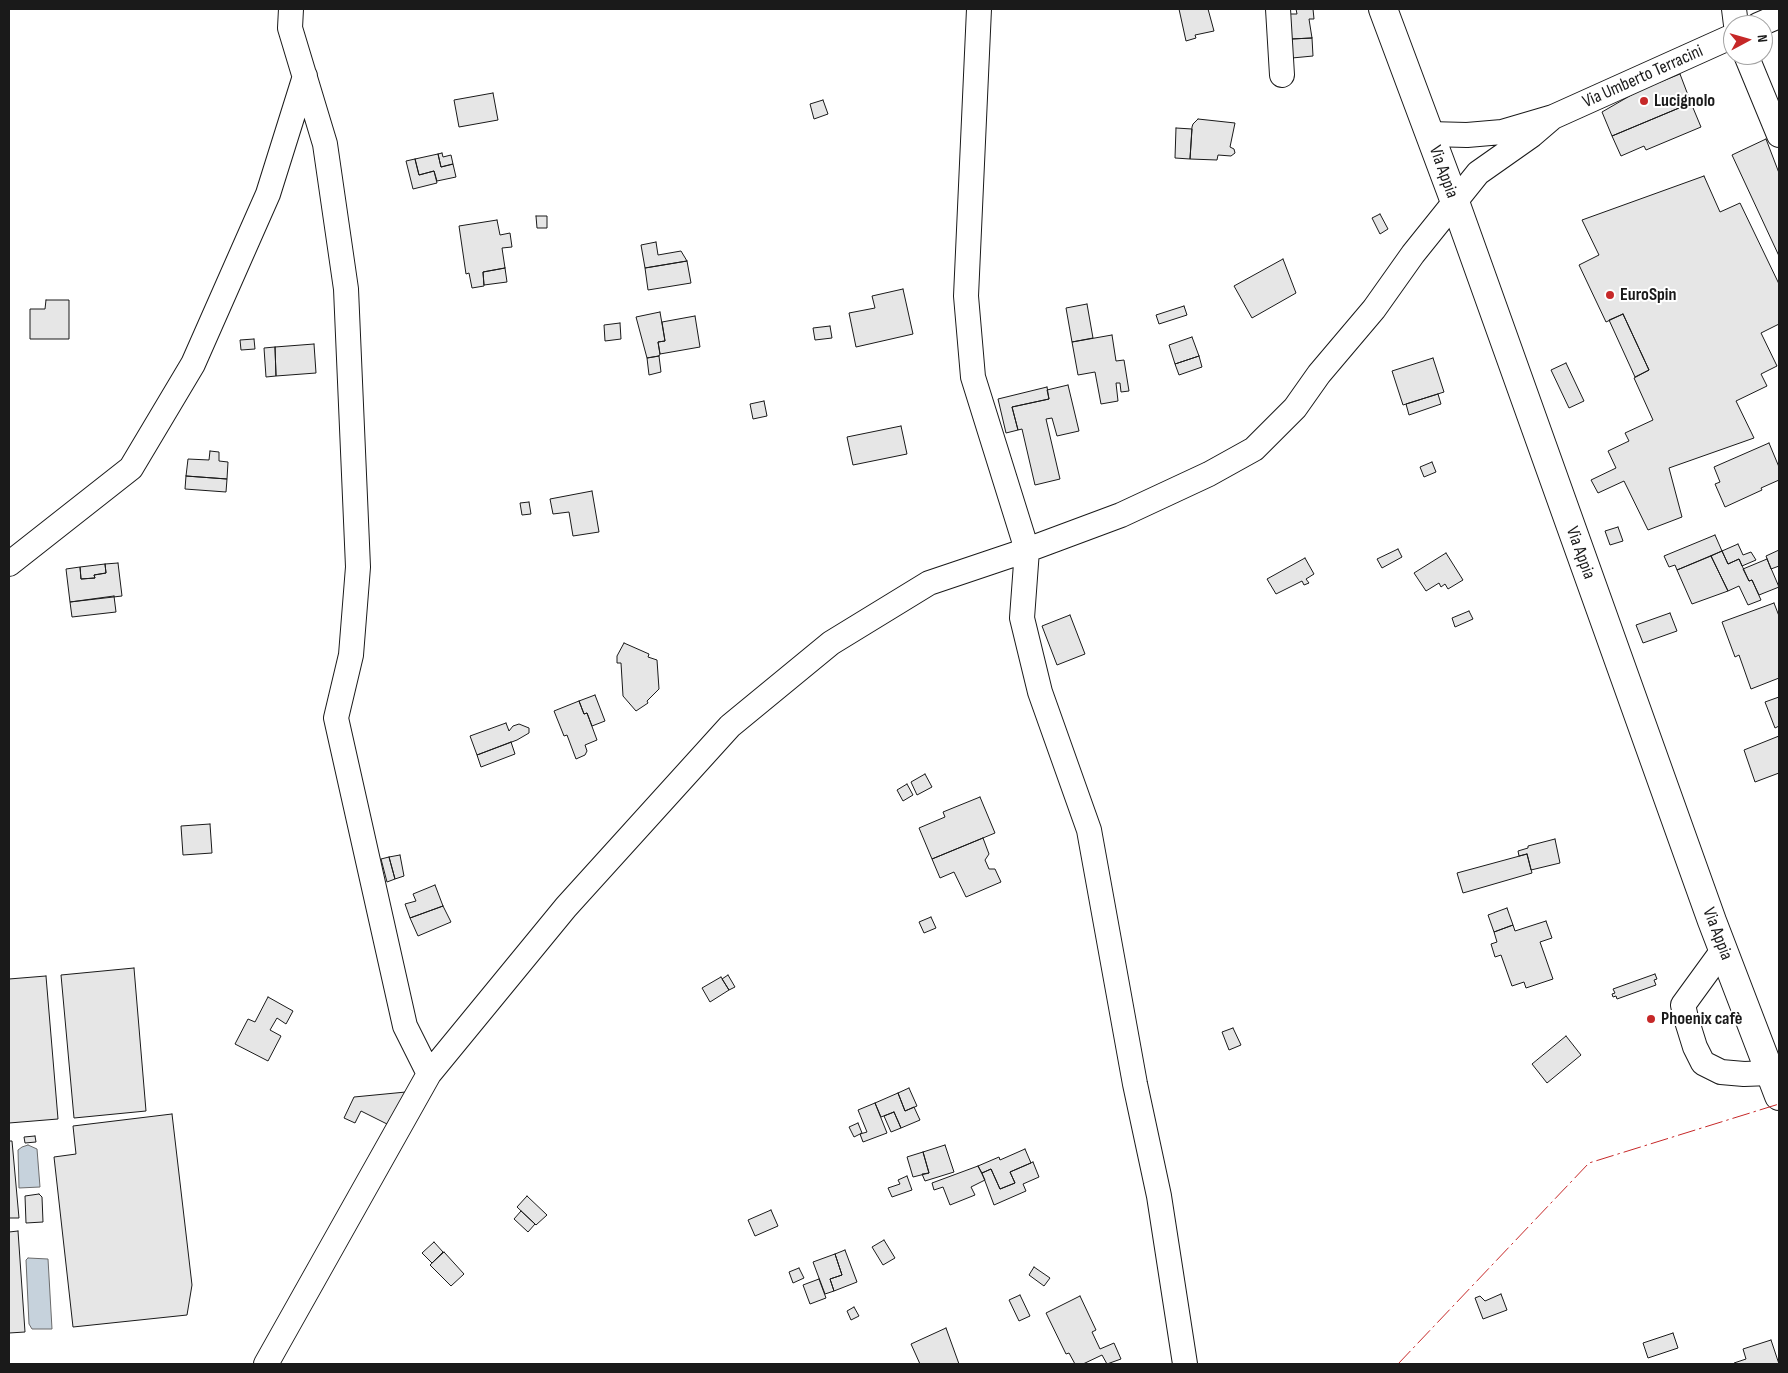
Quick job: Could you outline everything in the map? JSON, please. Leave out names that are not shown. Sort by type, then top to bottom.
[{"type":"main road","name":"Via Appia","points":[[1383,9],[1455,202],[1723,950],[1775,1084]]},
{"type":"street","points":[[291,9],[290,28],[325,144],[347,299],[358,567],[351,655],[336,718],[405,1026],[429,1074]]},
{"type":"street","points":[[979,9],[966,296],[973,377],[1027,550],[1022,618],[1040,692],[1089,830],[1135,1084],[1159,1196],[1185,1364]]},
{"type":"street","points":[[1278,9],[1282,75]]},
{"type":"street","name":"Via Umberto Terracini","points":[[1553,117],[1723,40]]},
{"type":"street","points":[[1750,65],[1779,135]]},
{"type":"street","points":[[9,564],[131,468],[193,364],[268,194],[305,76]]},
{"type":"street","points":[[1429,134],[1467,135],[1502,132],[1553,117]]},
{"type":"street","points":[[266,1364],[429,1074],[566,907],[730,726],[831,643],[929,582],[1027,550],[1122,515],[1209,474],[1254,450],[1295,408],[1319,374],[1374,310],[1413,254],[1478,173],[1532,135],[1553,117]]},
{"type":"street","points":[[1723,950],[1683,1005],[1694,1047],[1703,1063],[1722,1072],[1744,1074],[1775,1084]]},
{"type":"shaded area","points":[[28,1145],[37,1149],[40,1187],[19,1188],[18,1150]]},
{"type":"shaded area","points":[[28,1258],[48,1259],[52,1329],[32,1329],[29,1324],[26,1260]]},
{"type":"building","points":[[1179,9],[1208,9],[1214,31],[1195,35],[1196,38],[1186,41]]},
{"type":"building","points":[[1296,9],[1313,9],[1314,19],[1309,19],[1312,38],[1291,39],[1289,14],[1297,14]]},
{"type":"building","points":[[1312,38],[1313,56],[1292,58],[1291,39]]},
{"type":"building","points":[[1680,74],[1691,103],[1612,136],[1602,112],[1640,90]]},
{"type":"building","points":[[493,93],[498,120],[459,127],[454,100]]},
{"type":"building","points":[[823,100],[828,114],[814,119],[810,104]]},
{"type":"building","points":[[1691,103],[1701,127],[1646,150],[1644,146],[1621,156],[1612,136]]},
{"type":"building","points":[[1198,119],[1235,123],[1230,147],[1234,149],[1235,153],[1231,156],[1218,155],[1217,160],[1190,159],[1192,127]]},
{"type":"building","points":[[1176,128],[1192,129],[1190,159],[1175,158]]},
{"type":"building","points":[[1766,139],[1779,173],[1779,256],[1732,155]]},
{"type":"building","points":[[442,153],[443,157],[451,155],[453,164],[441,167],[438,154]]},
{"type":"building","points":[[438,154],[441,167],[453,164],[456,177],[437,181],[434,171],[419,175],[415,159]]},
{"type":"building","points":[[415,159],[419,175],[434,171],[437,183],[413,189],[406,161]]},
{"type":"building","points":[[1704,176],[1720,212],[1740,203],[1779,284],[1779,324],[1761,333],[1777,366],[1761,374],[1767,386],[1736,401],[1754,438],[1669,468],[1682,517],[1648,530],[1624,481],[1598,493],[1591,480],[1616,468],[1608,451],[1629,441],[1625,433],[1653,420],[1634,378],[1649,370],[1623,314],[1606,322],[1579,265],[1599,255],[1582,220]]},
{"type":"building","points":[[1380,214],[1388,229],[1380,234],[1372,218]]},
{"type":"building","points":[[536,216],[547,216],[547,228],[537,228]]},
{"type":"building","points":[[497,220],[500,235],[510,233],[512,247],[502,248],[505,268],[483,272],[484,286],[472,288],[469,273],[466,274],[459,226]]},
{"type":"building","points":[[656,242],[658,255],[681,251],[687,261],[645,268],[641,245]]},
{"type":"building","points":[[1283,259],[1296,293],[1252,318],[1234,286]]},
{"type":"building","points":[[687,261],[691,283],[648,290],[645,268]]},
{"type":"building","points":[[505,268],[507,282],[484,285],[483,272]]},
{"type":"building","points":[[903,289],[913,334],[856,347],[849,313],[875,308],[872,296]]},
{"type":"building","points":[[46,300],[69,300],[69,339],[30,339],[30,309],[45,309]]},
{"type":"building","points":[[1087,304],[1093,338],[1072,342],[1066,308]]},
{"type":"building","points":[[1184,306],[1187,315],[1159,324],[1156,315]]},
{"type":"building","points":[[660,312],[665,341],[658,342],[659,356],[647,358],[636,317]]},
{"type":"building","points":[[1623,314],[1649,370],[1635,377],[1609,320]]},
{"type":"building","points":[[695,316],[700,347],[660,354],[658,342],[665,341],[662,322]]},
{"type":"building","points":[[620,323],[621,339],[605,341],[604,325]]},
{"type":"building","points":[[830,326],[832,338],[815,340],[813,328]]},
{"type":"building","points":[[1112,335],[1116,361],[1124,360],[1129,391],[1121,392],[1120,383],[1116,383],[1118,401],[1101,404],[1095,372],[1078,375],[1072,342]]},
{"type":"building","points":[[1192,337],[1199,356],[1175,364],[1169,345]]},
{"type":"building","points":[[254,339],[255,349],[241,350],[240,340]]},
{"type":"building","points":[[314,344],[316,373],[276,376],[275,347]]},
{"type":"building","points":[[275,347],[276,376],[266,377],[264,348]]},
{"type":"building","points":[[659,356],[661,372],[649,375],[647,358]]},
{"type":"building","points":[[1199,356],[1202,367],[1179,375],[1175,364]]},
{"type":"building","points":[[1433,358],[1444,392],[1403,405],[1392,371]]},
{"type":"building","points":[[1566,363],[1584,401],[1569,408],[1551,370]]},
{"type":"building","points":[[1068,385],[1079,431],[1057,436],[1052,418],[1046,419],[1060,479],[1035,485],[1022,429],[1018,430],[1012,407],[1049,399],[1047,390]]},
{"type":"building","points":[[1047,387],[1049,399],[1012,407],[1018,430],[1006,433],[998,399]]},
{"type":"building","points":[[1438,394],[1441,404],[1409,415],[1406,404]]},
{"type":"building","points":[[764,401],[767,416],[753,419],[750,404]]},
{"type":"building","points":[[901,426],[907,454],[853,465],[847,437]]},
{"type":"building","points":[[1769,443],[1779,467],[1779,480],[1725,507],[1715,484],[1720,482],[1714,467]]},
{"type":"building","points":[[210,451],[219,452],[219,461],[228,462],[227,479],[186,476],[188,459],[209,460]]},
{"type":"building","points":[[1432,462],[1436,472],[1424,477],[1420,467]]},
{"type":"building","points":[[186,476],[227,479],[226,492],[185,489]]},
{"type":"building","points":[[592,491],[599,532],[573,536],[569,512],[553,514],[550,499]]},
{"type":"building","points":[[529,502],[531,514],[522,515],[520,503]]},
{"type":"building","points":[[1618,527],[1623,541],[1610,545],[1605,531]]},
{"type":"building","points":[[1715,535],[1722,551],[1677,570],[1675,565],[1669,567],[1664,556]]},
{"type":"building","points":[[1738,544],[1743,555],[1751,552],[1756,560],[1742,566],[1739,559],[1728,564],[1722,551]]},
{"type":"building","points":[[1398,549],[1402,557],[1382,568],[1377,559]]},
{"type":"building","points":[[1779,550],[1779,566],[1771,569],[1766,556]]},
{"type":"building","points":[[1722,551],[1728,564],[1739,559],[1749,581],[1752,580],[1761,600],[1748,605],[1739,586],[1728,591],[1711,556]]},
{"type":"building","points":[[1446,553],[1463,580],[1448,589],[1445,584],[1441,587],[1439,583],[1426,591],[1414,573]]},
{"type":"building","points":[[1711,556],[1728,591],[1692,604],[1677,570]]},
{"type":"building","points":[[1305,558],[1314,574],[1306,579],[1309,583],[1304,585],[1302,581],[1276,594],[1267,579]]},
{"type":"building","points":[[1767,559],[1779,587],[1759,595],[1752,580],[1749,581],[1743,569]]},
{"type":"building","points":[[118,563],[122,596],[70,602],[66,569],[80,567],[81,579],[95,578],[94,575],[106,573],[105,564]]},
{"type":"building","points":[[105,564],[106,573],[94,575],[95,578],[81,579],[80,567]]},
{"type":"building","points":[[114,596],[116,612],[72,617],[70,602]]},
{"type":"building","points":[[1774,603],[1779,616],[1779,678],[1751,689],[1739,655],[1735,657],[1722,622]]},
{"type":"building","points":[[1469,611],[1473,619],[1455,627],[1452,618]]},
{"type":"building","points":[[1670,613],[1677,631],[1643,643],[1636,625]]},
{"type":"building","points":[[1070,615],[1085,654],[1057,665],[1042,626]]},
{"type":"building","points":[[624,643],[649,654],[648,657],[657,660],[659,689],[647,701],[648,703],[636,711],[623,696],[621,663],[617,663],[617,656]]},
{"type":"building","points":[[595,695],[605,721],[592,726],[587,713],[584,714],[579,701]]},
{"type":"building","points":[[1779,697],[1779,726],[1775,728],[1765,702]]},
{"type":"building","points":[[579,701],[584,714],[587,713],[597,740],[585,745],[587,751],[585,755],[576,759],[567,735],[564,736],[554,711]]},
{"type":"building","points":[[506,723],[509,731],[513,726],[519,724],[529,728],[529,733],[517,740],[477,755],[470,736]]},
{"type":"building","points":[[1779,736],[1779,773],[1755,782],[1744,750]]},
{"type":"building","points":[[511,742],[515,754],[481,767],[477,755]]},
{"type":"building","points":[[925,774],[932,787],[917,795],[911,782]]},
{"type":"building","points":[[907,784],[913,795],[903,801],[897,790]]},
{"type":"building","points":[[980,797],[995,833],[932,859],[919,828],[945,817],[943,812]]},
{"type":"building","points":[[210,824],[212,853],[183,855],[181,826]]},
{"type":"building","points":[[983,838],[989,854],[985,860],[989,869],[995,869],[1001,882],[966,897],[954,872],[940,878],[932,859]]},
{"type":"building","points":[[1555,839],[1560,863],[1531,870],[1527,854],[1519,856],[1518,851],[1528,848],[1528,846]]},
{"type":"building","points":[[1527,854],[1532,873],[1463,893],[1457,873]]},
{"type":"building","points":[[400,855],[404,876],[395,879],[389,857]]},
{"type":"building","points":[[389,857],[395,879],[387,882],[381,859]]},
{"type":"building","points":[[435,885],[443,906],[410,918],[405,904],[416,901],[413,894]]},
{"type":"building","points":[[443,906],[451,922],[418,936],[410,918]]},
{"type":"building","points":[[1507,908],[1513,925],[1494,932],[1488,915]]},
{"type":"building","points":[[931,917],[936,928],[924,933],[919,922]]},
{"type":"building","points":[[1546,921],[1552,938],[1540,942],[1553,979],[1526,988],[1524,982],[1512,986],[1501,955],[1495,957],[1491,944],[1497,942],[1494,932],[1513,925],[1515,931]]},
{"type":"building","points":[[134,968],[146,1111],[74,1118],[61,975]]},
{"type":"building","points":[[1655,974],[1657,979],[1654,980],[1656,985],[1617,999],[1616,996],[1613,997],[1612,994],[1615,993],[1613,989]]},
{"type":"building","points":[[728,975],[735,987],[729,990],[722,979]]},
{"type":"building","points":[[46,976],[58,1119],[9,1123],[9,979]]},
{"type":"building","points":[[721,977],[729,990],[710,1002],[702,988]]},
{"type":"building","points":[[268,997],[293,1011],[286,1024],[277,1018],[270,1030],[281,1036],[268,1061],[235,1044],[248,1019],[255,1022]]},
{"type":"building","points":[[1233,1028],[1241,1045],[1229,1050],[1222,1032]]},
{"type":"building","points":[[1566,1036],[1581,1055],[1547,1083],[1532,1064]]},
{"type":"building","points":[[909,1088],[917,1106],[905,1111],[898,1093]]},
{"type":"building","points":[[406,1092],[387,1124],[361,1111],[355,1123],[344,1118],[354,1097]]},
{"type":"building","points":[[898,1093],[905,1111],[914,1107],[920,1120],[901,1128],[894,1112],[881,1117],[875,1103]]},
{"type":"building","points":[[875,1103],[887,1133],[863,1142],[860,1134],[867,1132],[858,1110]]},
{"type":"building","points":[[894,1112],[901,1128],[891,1132],[884,1116]]},
{"type":"building","points":[[172,1114],[192,1285],[187,1315],[73,1327],[54,1157],[76,1154],[73,1126]]},
{"type":"building","points":[[858,1123],[862,1133],[854,1137],[849,1127]]},
{"type":"building","points":[[35,1136],[36,1142],[25,1143],[24,1137]]},
{"type":"building","points":[[9,1141],[12,1141],[19,1218],[9,1218]]},
{"type":"building","points":[[945,1145],[954,1172],[925,1181],[922,1174],[929,1173],[923,1152]]},
{"type":"building","points":[[1025,1149],[1031,1163],[1010,1172],[1015,1183],[1000,1189],[991,1169],[982,1173],[978,1166],[999,1157],[1000,1160]]},
{"type":"building","points":[[923,1152],[929,1173],[913,1177],[907,1157]]},
{"type":"building","points":[[1033,1162],[1039,1177],[1023,1184],[1026,1191],[994,1205],[982,1173],[991,1169],[1000,1189],[1015,1183],[1010,1172]]},
{"type":"building","points":[[978,1166],[985,1180],[971,1187],[975,1195],[950,1205],[943,1187],[934,1190],[932,1183]]},
{"type":"building","points":[[907,1176],[912,1190],[892,1197],[888,1188],[900,1184],[898,1180]]},
{"type":"building","points":[[39,1194],[42,1197],[43,1222],[26,1223],[25,1196]]},
{"type":"building","points":[[527,1196],[547,1215],[536,1225],[517,1207]]},
{"type":"building","points":[[771,1210],[778,1226],[755,1236],[748,1220]]},
{"type":"building","points":[[521,1211],[535,1224],[528,1232],[514,1219]]},
{"type":"building","points":[[18,1231],[25,1332],[9,1333],[9,1232]]},
{"type":"building","points":[[884,1240],[895,1258],[883,1265],[872,1247]]},
{"type":"building","points":[[434,1242],[443,1252],[432,1263],[422,1253]]},
{"type":"building","points":[[845,1250],[857,1282],[834,1291],[830,1279],[842,1275],[835,1254]]},
{"type":"building","points":[[444,1252],[464,1274],[451,1286],[430,1265]]},
{"type":"building","points":[[835,1254],[842,1275],[830,1279],[834,1291],[825,1294],[813,1262]]},
{"type":"building","points":[[1034,1267],[1050,1278],[1044,1286],[1029,1275]]},
{"type":"building","points":[[799,1268],[804,1278],[793,1283],[789,1272]]},
{"type":"building","points":[[819,1279],[826,1298],[810,1304],[803,1285]]},
{"type":"building","points":[[1501,1294],[1507,1310],[1483,1319],[1475,1298],[1480,1296],[1485,1301]]},
{"type":"building","points":[[1020,1295],[1030,1316],[1019,1321],[1009,1300]]},
{"type":"building","points":[[1080,1296],[1096,1330],[1092,1332],[1100,1349],[1114,1343],[1121,1359],[1107,1364],[1102,1355],[1083,1364],[1075,1364],[1069,1353],[1066,1354],[1046,1313]]},
{"type":"building","points":[[854,1307],[859,1316],[851,1320],[847,1311]]},
{"type":"building","points":[[946,1328],[959,1364],[920,1364],[911,1344]]},
{"type":"building","points":[[1673,1333],[1678,1348],[1648,1358],[1643,1343]]},
{"type":"building","points":[[1771,1340],[1779,1364],[1734,1364],[1746,1359],[1743,1349]]},
{"type":"power","points":[[1398,1364],[1589,1163],[1779,1104]]},
{"type":"place","name":"Lucignolo","points":[[1644,101]]},
{"type":"place","name":"EuroSpin","points":[[1610,295]]},
{"type":"place","name":"Phoenix cafè","points":[[1651,1019]]}]
